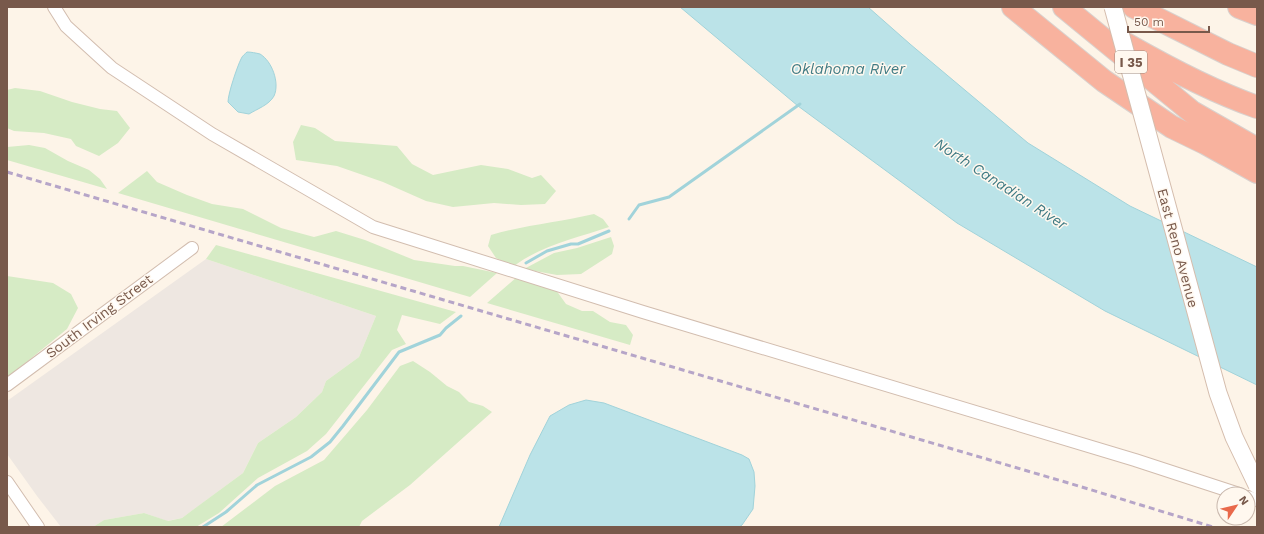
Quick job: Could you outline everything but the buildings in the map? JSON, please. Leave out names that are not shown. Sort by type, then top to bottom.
[{"type":"highway","points":[[1013,7],[1104,81],[1172,126],[1257,172]]},
{"type":"highway","points":[[1134,7],[1228,54],[1257,66]]},
{"type":"highway","points":[[1240,7],[1257,14]]},
{"type":"highway","points":[[1067,10],[1170,69],[1257,107]]},
{"type":"highway","name":"I 35","points":[[1067,10],[1192,112],[1257,149]]},
{"type":"main road","name":"East Reno Avenue","points":[[1113,7],[1218,394],[1234,437],[1257,485]]},
{"type":"street","points":[[54,7],[66,26],[112,68],[212,134],[373,227],[643,312],[1135,460],[1216,486]]},
{"type":"street","name":"South Irving Street","points":[[7,385],[192,248]]},
{"type":"street","points":[[7,482],[38,527]]},
{"type":"shaded area","points":[[206,259],[376,316],[359,357],[326,381],[322,392],[296,417],[258,443],[243,473],[182,518],[167,521],[144,513],[104,520],[93,527],[61,527],[7,454],[7,401]]},
{"type":"green space","points":[[15,88],[40,91],[72,102],[100,109],[117,111],[130,128],[118,143],[99,156],[76,146],[71,139],[44,133],[14,131],[7,128],[7,90]]},
{"type":"green space","points":[[301,125],[315,128],[335,141],[397,146],[412,164],[433,175],[481,165],[508,169],[532,178],[541,175],[556,191],[545,204],[521,205],[494,203],[453,207],[426,201],[383,182],[337,166],[296,160],[293,142]]},
{"type":"green space","points":[[29,145],[45,148],[68,161],[89,170],[100,179],[107,189],[7,160],[7,147]]},
{"type":"green space","points":[[147,171],[157,182],[187,195],[212,204],[243,209],[281,228],[314,237],[336,231],[365,240],[414,260],[463,266],[497,273],[470,297],[118,193]]},
{"type":"green space","points":[[594,214],[603,219],[609,227],[548,247],[514,266],[496,258],[488,246],[491,235]]},
{"type":"green space","points":[[611,237],[614,246],[612,254],[581,274],[557,275],[524,269],[554,253],[577,248]]},
{"type":"green space","points":[[216,245],[456,312],[440,324],[402,315],[397,330],[406,344],[392,350],[326,434],[307,451],[258,478],[219,513],[196,527],[93,527],[104,520],[144,513],[168,521],[182,518],[243,473],[258,443],[296,417],[322,392],[326,381],[359,357],[376,316],[206,259]]},
{"type":"green space","points":[[7,276],[53,283],[71,294],[78,308],[67,329],[7,378]]},
{"type":"green space","points":[[517,277],[556,290],[566,304],[582,311],[593,311],[610,322],[626,325],[633,335],[630,345],[487,303]]},
{"type":"green space","points":[[413,361],[430,372],[447,386],[459,392],[469,402],[483,406],[492,412],[410,485],[362,521],[359,527],[221,527],[275,486],[324,460],[367,410],[400,366]]},
{"type":"water","name":"Oklahoma River","points":[[680,7],[868,7],[1028,143],[1130,206],[1257,267],[1257,385],[1105,311],[957,223],[798,106]]},
{"type":"water","points":[[247,52],[260,54],[264,57],[274,73],[276,85],[276,91],[272,99],[249,114],[238,112],[228,102],[237,68],[241,58]]},
{"type":"water","points":[[586,400],[604,403],[742,455],[749,459],[754,472],[755,486],[753,509],[742,525],[739,527],[499,527],[530,455],[550,416],[569,405]]},
{"type":"waterway","points":[[629,219],[639,205],[669,197],[800,104]]},
{"type":"waterway","points":[[526,263],[547,251],[571,244],[578,244],[609,231]]},
{"type":"waterway","points":[[203,527],[226,512],[257,485],[311,457],[330,442],[399,352],[440,335],[461,316]]},
{"type":"railway","points":[[7,172],[1072,484],[1213,527]]},
{"type":"water label","name":"North Canadian River","points":[[1001,184]]}]
